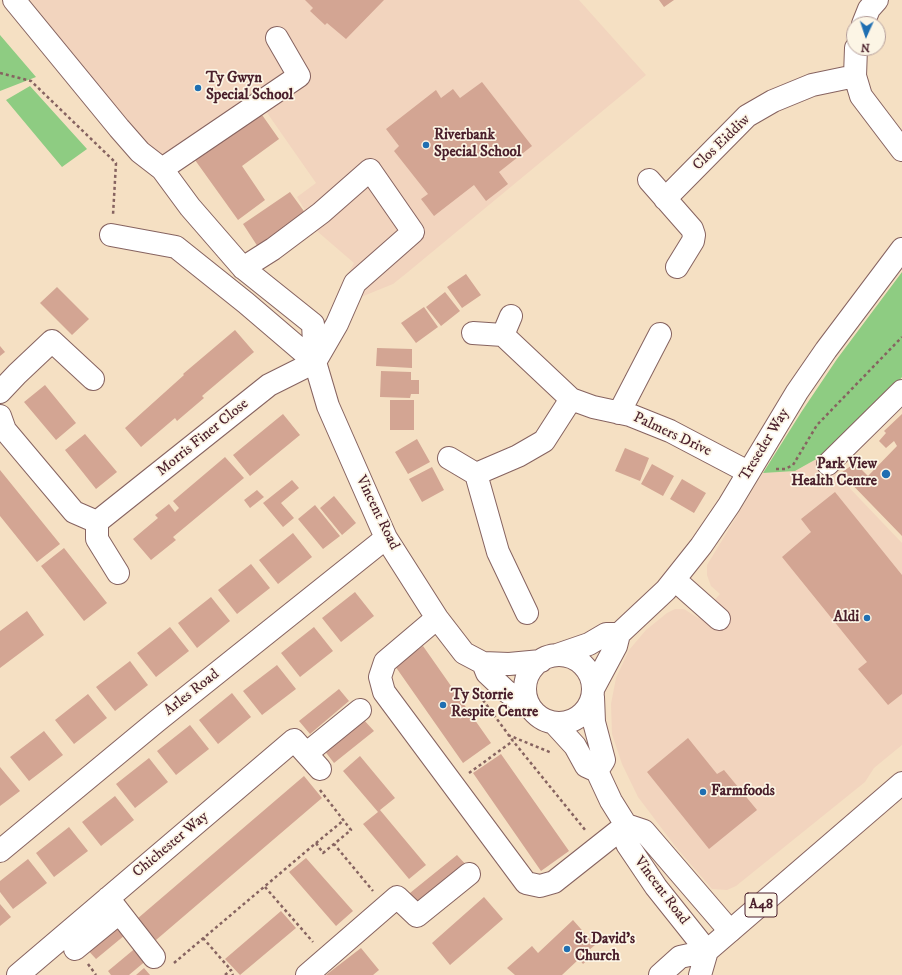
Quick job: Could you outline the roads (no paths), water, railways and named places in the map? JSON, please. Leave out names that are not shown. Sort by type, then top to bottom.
[{"type":"main road","name":"Vincent Road","points":[[14,0],[119,128],[140,152],[162,169],[190,207],[243,268],[313,324],[314,362],[328,406],[386,538],[437,618],[464,653],[482,663],[509,664],[568,656],[578,661],[586,668],[591,678],[594,722],[604,760],[597,771]]},
{"type":"main road","points":[[866,16],[877,0]]},
{"type":"main road","points":[[162,169],[299,76],[277,38]]},
{"type":"main road","points":[[856,56],[855,76],[861,96],[902,150]]},
{"type":"main road","name":"Clos Eiddiw","points":[[666,199],[747,116],[773,101],[812,84],[855,76]]},
{"type":"main road","points":[[111,235],[176,248],[246,303],[314,362],[337,324],[355,282],[413,232],[370,170],[321,213],[273,249],[243,268]]},
{"type":"main road","points":[[648,180],[692,229],[694,235],[690,248],[677,267]]},
{"type":"main road","name":"Treseder Way","points":[[593,693],[616,646],[619,634],[675,580],[718,522],[826,350],[902,249]]},
{"type":"main road","name":"Palmers Drive","points":[[473,333],[507,325],[571,399],[593,407],[620,413],[670,431],[751,468]]},
{"type":"main road","points":[[620,413],[660,334]]},
{"type":"main road","points":[[0,392],[16,374],[52,341],[94,379]]},
{"type":"main road","name":"Morris Finer Close","points":[[97,522],[270,385],[314,362]]},
{"type":"main road","points":[[828,464],[902,391]]},
{"type":"main road","points":[[476,474],[518,456],[544,441],[571,399]]},
{"type":"main road","points":[[0,416],[5,430],[74,512],[97,522],[97,539],[118,573]]},
{"type":"main road","points":[[449,458],[476,474],[498,552],[527,614]]},
{"type":"main road","name":"Arles Road","points":[[0,851],[156,721],[386,538]]},
{"type":"main road","points":[[675,580],[719,619]]},
{"type":"main road","points":[[437,618],[385,662],[380,677],[384,692],[526,883],[540,886],[554,882],[626,825]]},
{"type":"main road","points":[[530,708],[526,698],[526,682],[533,668],[549,658],[589,644],[606,634],[619,634]]},
{"type":"main road","name":"Vincent Road","points":[[482,663],[487,672],[506,691],[530,708],[542,719],[554,723],[575,746],[586,766],[597,771],[611,801],[626,825],[627,844],[656,887],[708,951]]},
{"type":"main road","points":[[554,723],[567,723],[576,719],[586,710],[593,693]]},
{"type":"main road","name":"Chichester Way","points":[[18,975],[80,955],[113,905],[294,740],[313,761],[360,710]]},
{"type":"main road","name":"A48","points":[[700,975],[708,951],[902,783]]},
{"type":"main road","name":"Vincent Road","points":[[626,825],[644,831],[730,931]]},
{"type":"main road","points":[[306,975],[397,896],[417,916],[469,874]]},
{"type":"main road","points":[[113,905],[154,957]]},
{"type":"main road","points":[[660,975],[680,957],[708,951]]},
{"type":"place","name":"Ty Gwyn Special School","points":[[198,88]]},
{"type":"place","name":"Riverbank Special School","points":[[426,145]]},
{"type":"place","name":"Park View Health Centre","points":[[886,474]]},
{"type":"place","name":"Aldi","points":[[867,618]]},
{"type":"place","name":"Ty Storrie Respite Centre","points":[[443,705]]},
{"type":"place","name":"Farmfoods","points":[[703,792]]},
{"type":"place","name":"St David's Church","points":[[567,949]]}]
